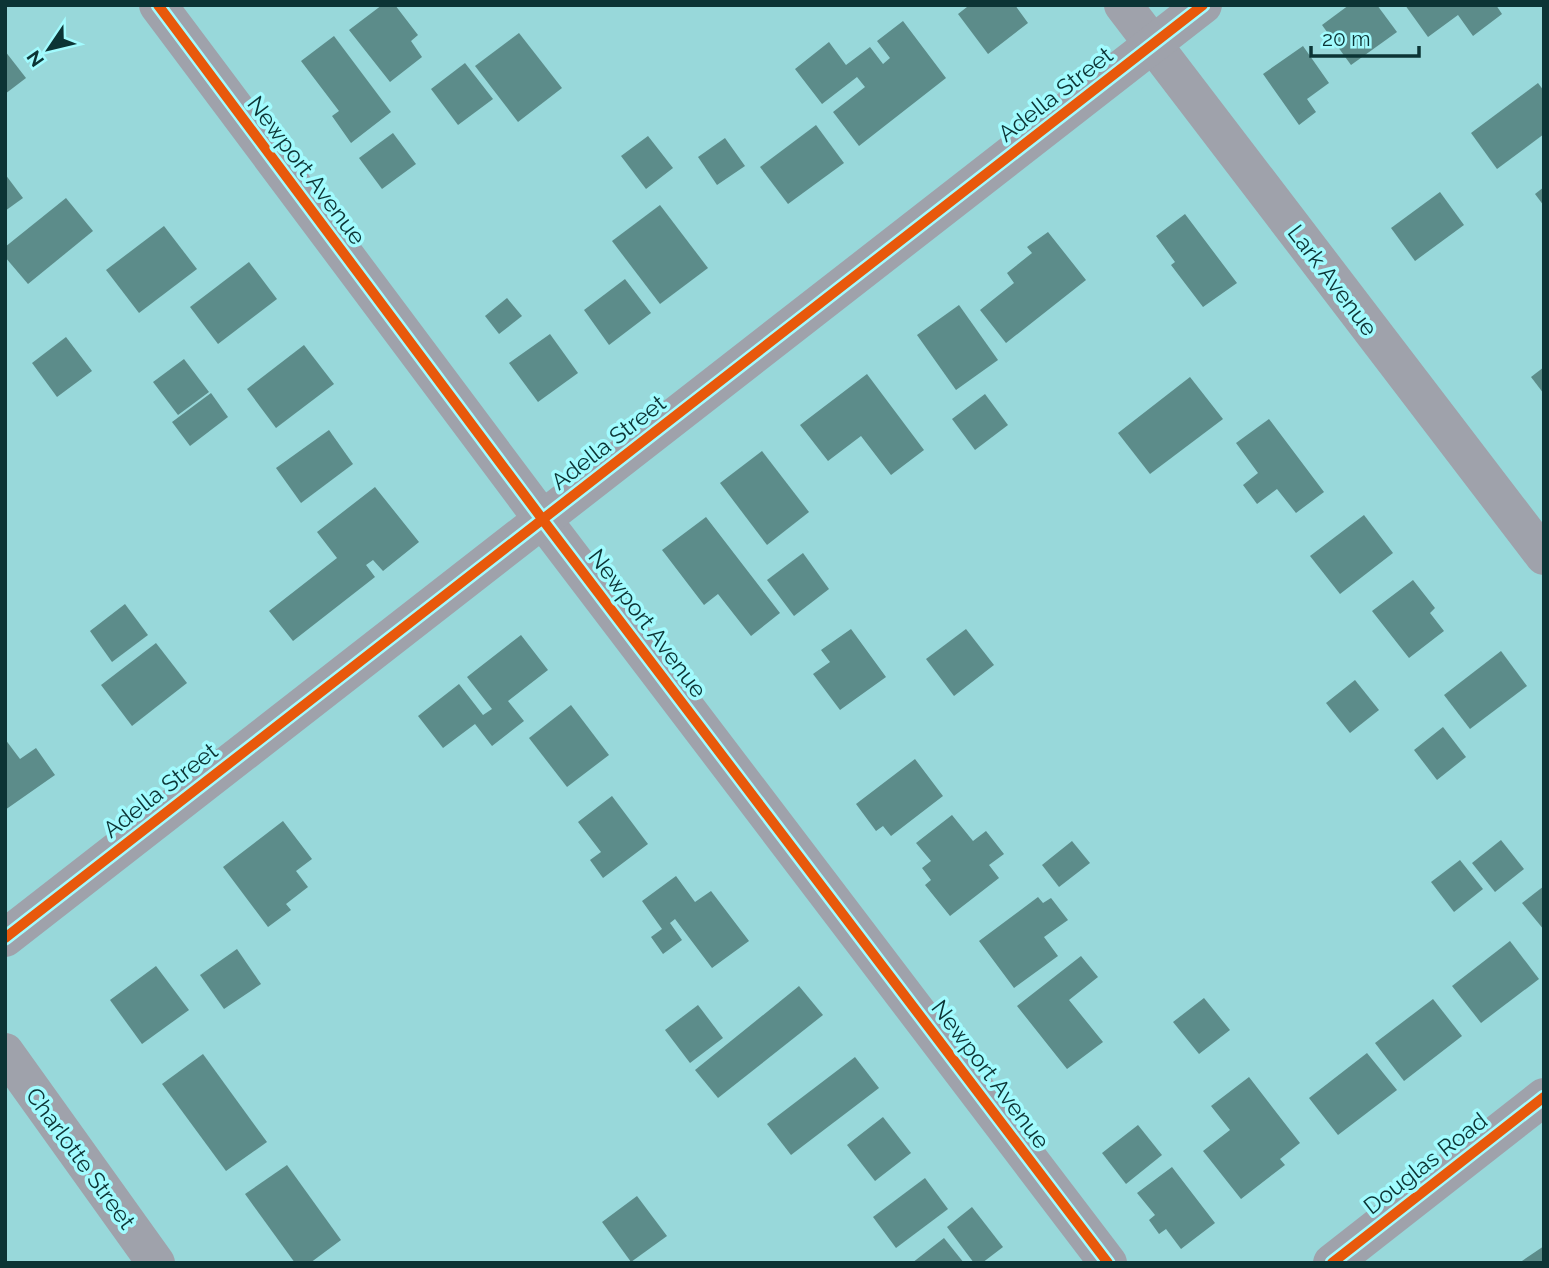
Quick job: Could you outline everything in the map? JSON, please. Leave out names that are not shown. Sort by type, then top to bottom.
[{"type":"street","name":"Lark Avenue","points":[[1123,5],[1544,556]]},
{"type":"street","name":"Adella Street","points":[[5,938],[1203,5]]},
{"type":"street","name":"Newport Avenue","points":[[164,7],[543,520],[1108,1263]]},
{"type":"street","name":"Charlotte Street","points":[[5,1052],[156,1263]]},
{"type":"street","name":"Douglas Road","points":[[1348,1258],[1544,1097]]},
{"type":"building","points":[[382,5],[395,5],[418,35],[411,41],[422,57],[390,82],[349,30]]},
{"type":"building","points":[[966,5],[1015,5],[1028,23],[988,54],[958,14]]},
{"type":"building","points":[[1349,5],[1377,5],[1397,32],[1351,65],[1322,25]]},
{"type":"building","points":[[1405,5],[1496,5],[1502,14],[1473,36],[1458,15],[1428,37]]},
{"type":"building","points":[[903,21],[946,78],[859,146],[833,112],[865,87],[857,77],[822,104],[795,69],[829,42],[846,65],[870,47],[883,64],[890,58],[877,41]]},
{"type":"building","points":[[519,33],[562,88],[518,122],[475,66]]},
{"type":"building","points":[[334,36],[391,112],[351,143],[332,116],[339,111],[301,61]]},
{"type":"building","points":[[1303,46],[1329,83],[1307,99],[1316,112],[1299,125],[1263,74]]},
{"type":"building","points":[[5,51],[26,78],[5,94]]},
{"type":"building","points":[[465,63],[493,99],[458,125],[431,89]]},
{"type":"building","points":[[1538,83],[1544,91],[1544,134],[1497,169],[1471,133]]},
{"type":"building","points":[[816,125],[844,163],[788,204],[760,167]]},
{"type":"building","points":[[393,133],[416,164],[382,189],[359,158]]},
{"type":"building","points":[[648,136],[673,168],[646,189],[621,156]]},
{"type":"building","points":[[725,138],[745,166],[717,185],[698,157]]},
{"type":"building","points":[[5,174],[23,198],[5,211]]},
{"type":"building","points":[[1544,187],[1544,206],[1535,194]]},
{"type":"building","points":[[1440,192],[1464,225],[1415,261],[1391,228]]},
{"type":"building","points":[[66,198],[93,231],[28,284],[5,257],[5,247]]},
{"type":"building","points":[[660,205],[708,268],[660,304],[612,241]]},
{"type":"building","points":[[1185,214],[1237,283],[1203,307],[1171,265],[1175,262],[1156,236]]},
{"type":"building","points":[[164,226],[197,269],[139,313],[106,270]]},
{"type":"building","points":[[1048,232],[1086,280],[1006,343],[980,310],[1014,283],[1007,273],[1032,253],[1027,247]]},
{"type":"building","points":[[249,262],[277,299],[218,344],[190,307]]},
{"type":"building","points":[[625,279],[651,313],[609,345],[584,310]]},
{"type":"building","points":[[507,298],[522,316],[499,334],[485,316]]},
{"type":"building","points":[[959,305],[998,360],[956,390],[917,335]]},
{"type":"building","points":[[550,334],[578,373],[538,402],[509,363]]},
{"type":"building","points":[[66,337],[92,371],[57,397],[32,363]]},
{"type":"building","points":[[304,345],[334,384],[276,428],[247,389]]},
{"type":"building","points":[[184,359],[209,392],[178,415],[153,382]]},
{"type":"building","points":[[1544,367],[1544,394],[1531,377]]},
{"type":"building","points":[[867,374],[924,450],[891,475],[861,436],[828,461],[800,425]]},
{"type":"building","points":[[1190,377],[1223,419],[1150,474],[1118,433]]},
{"type":"building","points":[[211,393],[228,417],[190,446],[172,422]]},
{"type":"building","points":[[985,394],[1008,425],[975,450],[952,419]]},
{"type":"building","points":[[1269,419],[1324,492],[1296,513],[1277,489],[1257,504],[1243,485],[1258,473],[1236,443]]},
{"type":"building","points":[[329,430],[353,464],[301,503],[276,468]]},
{"type":"building","points":[[762,451],[809,512],[767,545],[720,483]]},
{"type":"building","points":[[375,487],[419,542],[383,571],[373,560],[366,565],[375,577],[293,641],[269,611],[337,558],[317,532]]},
{"type":"building","points":[[1364,515],[1393,553],[1340,594],[1310,556]]},
{"type":"building","points":[[706,517],[780,613],[751,636],[718,594],[704,605],[662,550]]},
{"type":"building","points":[[803,553],[829,589],[794,616],[767,580]]},
{"type":"building","points":[[1413,580],[1435,608],[1430,613],[1444,631],[1409,658],[1372,611]]},
{"type":"building","points":[[125,604],[148,635],[112,662],[90,631]]},
{"type":"building","points":[[851,629],[886,677],[840,710],[813,674],[830,662],[821,650]]},
{"type":"building","points":[[966,629],[994,665],[954,696],[926,659]]},
{"type":"building","points":[[521,635],[548,670],[508,701],[524,721],[492,746],[475,724],[443,748],[418,716],[459,684],[483,715],[492,709],[467,677]]},
{"type":"building","points":[[156,643],[187,683],[132,726],[101,685]]},
{"type":"building","points":[[1501,651],[1527,686],[1470,729],[1444,695]]},
{"type":"building","points":[[1355,680],[1379,710],[1350,733],[1326,703]]},
{"type":"building","points":[[571,705],[609,755],[567,787],[529,738]]},
{"type":"building","points":[[1443,727],[1466,757],[1437,780],[1414,750]]},
{"type":"building","points":[[5,739],[20,759],[36,748],[55,775],[5,810]]},
{"type":"building","points":[[915,759],[943,796],[891,836],[883,826],[876,831],[856,804]]},
{"type":"building","points":[[612,796],[648,844],[603,878],[590,860],[601,852],[578,822]]},
{"type":"building","points":[[952,815],[973,841],[986,831],[1004,854],[989,865],[999,878],[950,916],[925,885],[931,880],[922,868],[931,861],[916,843]]},
{"type":"building","points":[[283,821],[312,859],[296,871],[308,887],[286,904],[291,910],[268,927],[223,867]]},
{"type":"building","points":[[1501,840],[1524,869],[1495,892],[1472,863]]},
{"type":"building","points":[[1072,841],[1090,863],[1059,887],[1042,865]]},
{"type":"building","points":[[1460,860],[1483,889],[1454,912],[1431,882]]},
{"type":"building","points":[[676,876],[695,902],[711,891],[749,941],[712,968],[675,919],[670,923],[682,940],[663,954],[651,937],[662,929],[642,901]]},
{"type":"building","points":[[1544,886],[1544,930],[1522,903]]},
{"type":"building","points":[[1038,897],[1043,903],[1051,898],[1068,920],[1044,937],[1058,956],[1014,988],[979,941]]},
{"type":"building","points":[[1510,941],[1539,979],[1481,1023],[1452,986]]},
{"type":"building","points":[[237,949],[261,984],[224,1009],[200,975]]},
{"type":"building","points":[[1081,956],[1098,977],[1069,1000],[1103,1042],[1067,1069],[1017,1006]]},
{"type":"building","points":[[156,966],[189,1010],[142,1044],[110,1000]]},
{"type":"building","points":[[799,986],[823,1015],[718,1098],[695,1070]]},
{"type":"building","points":[[1204,998],[1230,1030],[1199,1054],[1173,1022]]},
{"type":"building","points":[[1433,999],[1462,1036],[1404,1081],[1375,1043]]},
{"type":"building","points":[[698,1005],[723,1038],[690,1063],[665,1030]]},
{"type":"building","points":[[1367,1053],[1397,1090],[1338,1135],[1309,1098]]},
{"type":"building","points":[[203,1054],[267,1142],[226,1171],[162,1084]]},
{"type":"building","points":[[855,1057],[879,1088],[791,1155],[767,1124]]},
{"type":"building","points":[[1249,1077],[1300,1143],[1280,1159],[1285,1165],[1241,1199],[1203,1151],[1230,1130],[1211,1106]]},
{"type":"building","points":[[883,1117],[911,1153],[875,1181],[847,1145]]},
{"type":"building","points":[[1138,1125],[1162,1155],[1126,1184],[1102,1153]]},
{"type":"building","points":[[287,1165],[341,1240],[310,1263],[295,1263],[245,1194]]},
{"type":"building","points":[[1172,1167],[1215,1223],[1181,1249],[1166,1229],[1159,1234],[1149,1220],[1155,1215],[1137,1193]]},
{"type":"building","points":[[925,1178],[948,1209],[896,1248],[873,1217]]},
{"type":"building","points":[[637,1196],[667,1236],[631,1262],[602,1222]]},
{"type":"building","points":[[972,1207],[1003,1247],[982,1263],[974,1263],[947,1227]]},
{"type":"building","points":[[944,1238],[964,1263],[912,1263]]},
{"type":"building","points":[[1544,1246],[1544,1263],[1519,1263]]},
{"type":"cycle path","points":[[158,5],[543,520],[1108,1263]]},
{"type":"cycle path","points":[[5,938],[1203,5]]},
{"type":"cycle path","points":[[1332,1263],[1544,1097]]}]
